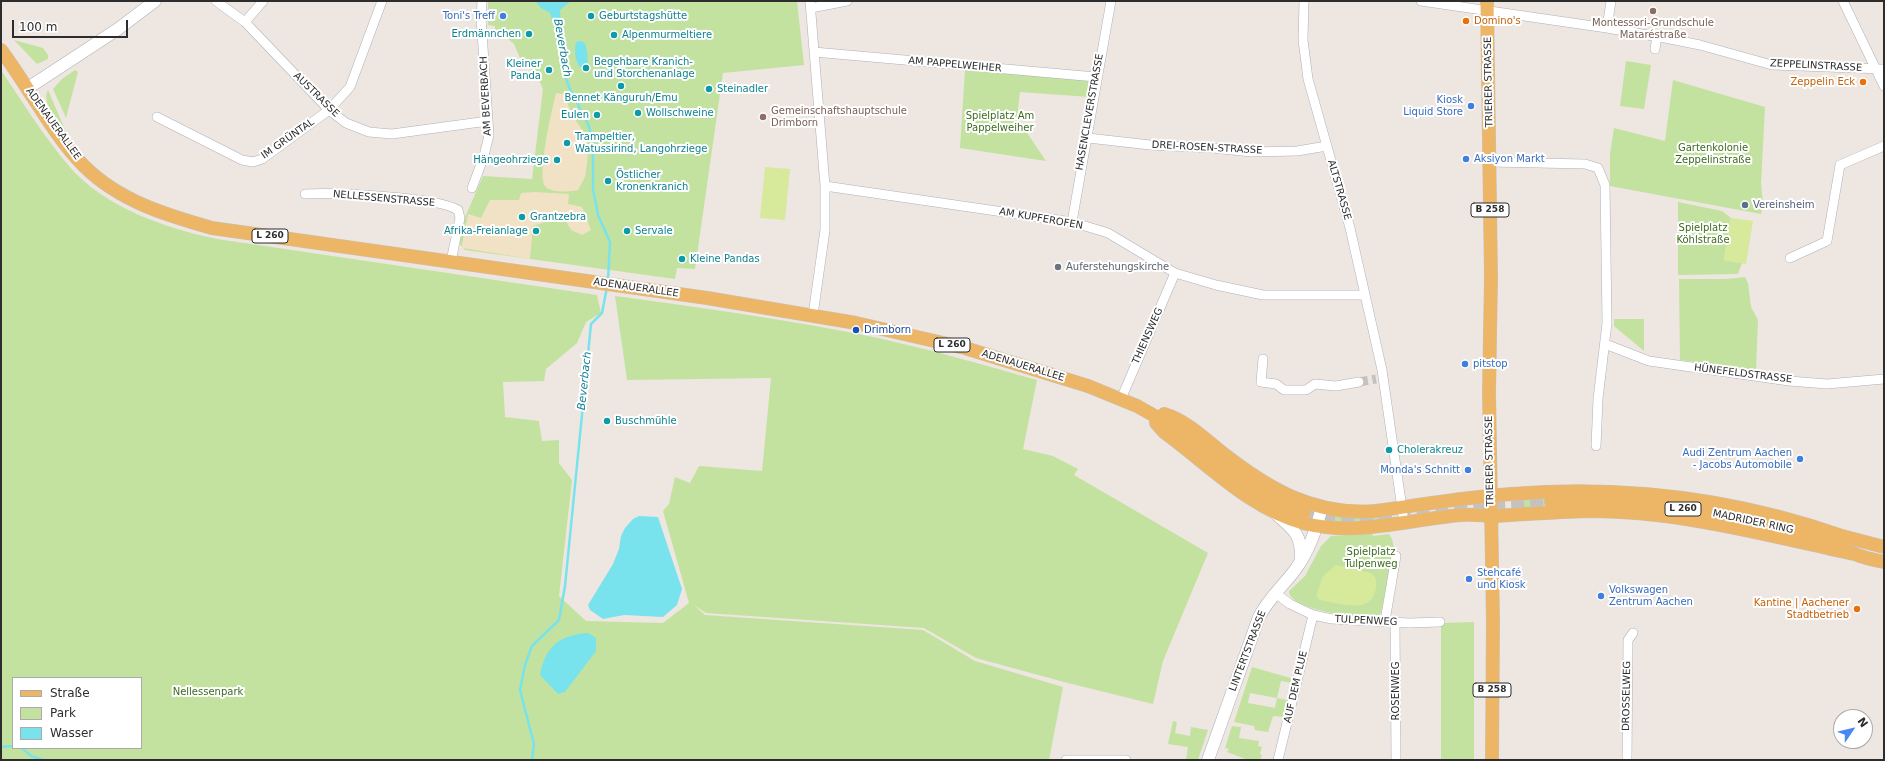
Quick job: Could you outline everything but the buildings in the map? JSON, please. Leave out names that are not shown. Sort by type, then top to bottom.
[{"type":"main road","points":[[28,88],[118,29],[155,1]]},
{"type":"main road","name":"TRIERER STRASSE","points":[[1488,6],[1491,285],[1488,392],[1493,621],[1492,760]]},
{"type":"main road","name":"ADENAUERALLEE","points":[[1,50],[58,134],[85,167],[99,179],[132,200],[157,211],[212,228],[452,261],[813,315],[879,328],[970,350],[1033,368],[1121,398],[1144,409],[1179,431],[1237,478],[1258,491],[1304,512]]},
{"type":"main road","points":[[1144,409],[1174,417],[1258,480],[1291,497],[1322,507],[1358,512],[1491,496],[1602,491],[1672,496],[1715,502],[1781,516],[1842,536]]},
{"type":"main road","points":[[1144,409],[1164,432],[1244,494],[1272,511],[1297,533],[1302,550],[1301,561]]},
{"type":"main road","name":"MADRIDER RING","points":[[1551,502],[1615,503],[1693,510],[1748,520],[1812,535],[1854,554],[1884,562]]},
{"type":"main road","name":"LINTERTSTRASSE","points":[[1208,760],[1259,617],[1275,593],[1301,561],[1311,543],[1322,507]]},
{"type":"main road","points":[[1272,511],[1317,526],[1341,529],[1464,515],[1491,516],[1592,511],[1642,514],[1695,520],[1854,554]]},
{"type":"main road","name":"MADRIDER RING","points":[[1812,535],[1842,536],[1884,547]]},
{"type":"street","name":"AUSTRASSE","points":[[216,1],[245,22],[329,110],[346,123],[368,132],[392,134],[488,121]]},
{"type":"street","points":[[245,22],[264,1]]},
{"type":"street","name":"IM GRÜNTAL","points":[[157,117],[242,160],[253,162],[262,159],[329,110],[350,87],[382,1]]},
{"type":"street","name":"AM BEVERBACH","points":[[472,188],[484,156],[489,135],[481,18],[482,1]]},
{"type":"street","points":[[813,315],[825,230],[825,186],[811,4],[847,1]]},
{"type":"street","name":"HASENCLEVERSTRASSE","points":[[1072,222],[1088,138],[1096,77],[1111,1]]},
{"type":"street","name":"ALTSTRASSE","points":[[1304,1],[1303,40],[1308,79],[1350,228],[1365,295],[1404,522]]},
{"type":"street","name":"ZEPPELINSTRASSE","points":[[1421,1],[1488,6],[1656,36],[1700,45],[1772,65],[1880,69]]},
{"type":"street","points":[[1607,28],[1611,1]]},
{"type":"street","points":[[1843,1],[1880,69],[1884,86]]},
{"type":"street","points":[[1654,49],[1656,36]]},
{"type":"street","name":"AM PAPPELWEIHER","points":[[814,52],[1096,77]]},
{"type":"street","name":"DREI-ROSEN-STRASSE","points":[[1088,138],[1150,145],[1213,148],[1251,152],[1297,151],[1327,146]]},
{"type":"street","points":[[1790,258],[1827,241],[1840,165],[1884,146]]},
{"type":"street","points":[[1490,162],[1585,164],[1598,168],[1605,185],[1607,323],[1598,399],[1596,446]]},
{"type":"street","name":"AM KUPFEROFEN","points":[[825,186],[1072,222],[1108,233],[1175,274],[1263,295],[1365,295]]},
{"type":"street","name":"NELLESSENSTRASSE","points":[[305,194],[320,193],[403,199],[440,203],[454,207],[458,210],[460,218],[452,261]]},
{"type":"street","name":"THIENSWEG","points":[[1121,398],[1175,274]]},
{"type":"street","name":"HÜNEFELDSTRASSE","points":[[1604,344],[1649,361],[1782,380],[1827,384],[1884,379]]},
{"type":"street","points":[[1263,359],[1261,382],[1276,384],[1284,390],[1306,390],[1314,384],[1336,386],[1359,382]]},
{"type":"street","points":[[1385,620],[1396,556]]},
{"type":"street","name":"TULPENWEG","points":[[1275,593],[1290,604],[1313,615],[1346,621],[1385,620],[1395,622],[1440,622]]},
{"type":"street","name":"AUF DEM PLUE","points":[[1278,760],[1313,615]]},
{"type":"street","name":"ROSENWEG","points":[[1395,622],[1396,760]]},
{"type":"street","name":"DROSSELWEG","points":[[1627,760],[1628,640],[1633,633]]},
{"type":"street","points":[[1066,760],[1126,760]]},
{"type":"green space","points":[[488,1],[797,1],[804,65],[723,73],[695,269],[677,268],[675,279],[465,250],[459,243],[463,222],[483,176],[532,179],[543,89],[538,78],[520,58],[514,44],[508,39],[495,37],[495,26],[488,25]]},
{"type":"green space","points":[[14,40],[43,48],[48,55],[48,59],[37,64]]},
{"type":"green space","points":[[1626,61],[1651,65],[1644,109],[1620,106]]},
{"type":"green space","name":"Nellessenpark","points":[[1,70],[33,119],[68,165],[82,180],[117,204],[156,222],[217,239],[597,295],[601,313],[586,322],[577,343],[546,369],[544,381],[503,382],[505,417],[539,421],[542,441],[559,440],[559,463],[572,480],[559,596],[586,621],[663,623],[689,603],[663,511],[669,504],[675,477],[690,483],[699,466],[762,471],[771,378],[627,380],[615,296],[780,320],[878,338],[1037,380],[1023,449],[1053,456],[1078,469],[1074,475],[1208,553],[1163,661],[1153,704],[976,658],[924,628],[706,613],[694,605],[705,615],[923,630],[975,661],[1063,687],[1049,760],[1,760]]},
{"type":"green space","points":[[75,70],[78,72],[66,118],[53,89],[62,79]]},
{"type":"green space","name":"Spielplatz Am Pappelweiher","points":[[965,70],[1090,80],[1090,97],[1020,92],[1017,118],[1046,161],[960,148]]},
{"type":"green space","name":"Gartenkolonie Zeppelinstraße","points":[[1673,80],[1765,107],[1761,184],[1763,203],[1761,214],[1610,186],[1610,154],[1614,128],[1665,141]]},
{"type":"green space","points":[[48,90],[67,134],[64,132],[48,106],[46,95]]},
{"type":"green space","points":[[765,167],[790,169],[785,220],[760,218]]},
{"type":"green space","name":"Spielplatz Köhlstraße","points":[[1678,202],[1722,211],[1731,218],[1724,260],[1742,263],[1738,274],[1678,275]]},
{"type":"green space","points":[[1731,218],[1753,221],[1746,264],[1724,260]]},
{"type":"green space","points":[[1745,277],[1748,283],[1751,307],[1758,320],[1756,370],[1680,360],[1679,279],[1726,279]]},
{"type":"green space","points":[[1614,319],[1644,319],[1644,351],[1614,326]]},
{"type":"green space","points":[[1553,496],[1553,508],[1513,510],[1515,500]]},
{"type":"green space","points":[[1327,515],[1385,515],[1386,521],[1324,522],[1324,518]]},
{"type":"green space","name":"Spielplatz Tulpenweg","points":[[1372,533],[1373,536],[1389,534],[1394,548],[1381,613],[1379,615],[1349,615],[1326,612],[1301,604],[1290,596],[1289,591],[1305,576],[1321,546],[1331,536]]},
{"type":"green space","points":[[1336,565],[1371,573],[1374,576],[1376,579],[1376,587],[1374,596],[1369,602],[1354,606],[1345,605],[1320,600],[1316,596],[1323,576]]},
{"type":"green space","points":[[1474,622],[1474,760],[1441,760],[1441,623]]},
{"type":"green space","points":[[1252,667],[1294,679],[1293,683],[1281,681],[1277,698],[1291,701],[1287,717],[1273,716],[1268,732],[1255,730],[1254,726],[1234,722]],"holes":[[[1250,693],[1277,698],[1275,708],[1248,703]]]},
{"type":"green space","points":[[1173,721],[1177,722],[1175,733],[1190,736],[1191,727],[1208,730],[1198,760],[1186,760],[1188,747],[1168,744]]},
{"type":"green space","points":[[1232,726],[1241,727],[1239,738],[1259,741],[1258,746],[1262,747],[1260,754],[1262,755],[1260,760],[1248,760],[1227,752],[1229,749],[1225,748]]},
{"type":"sand","name":"Trampeltier, Watussirind, Langohrziege","points":[[556,93],[563,94],[574,118],[587,137],[588,151],[585,177],[578,190],[551,190],[545,186],[543,179],[546,141]]},
{"type":"sand","points":[[535,192],[569,194],[568,204],[582,207],[591,230],[582,235],[571,230],[563,216],[533,226],[530,259],[463,248],[462,245],[468,214],[481,218],[490,200],[519,200],[521,193]]},
{"type":"water","points":[[535,1],[571,1],[560,10],[561,25],[554,26],[550,13],[541,8]]},
{"type":"water","points":[[580,41],[585,43],[587,51],[588,68],[584,70],[577,62],[575,54],[576,42]]},
{"type":"water","points":[[639,516],[658,517],[682,589],[677,605],[663,617],[624,615],[603,619],[590,610],[588,605],[613,564],[619,549],[621,536],[625,528],[633,519]]},
{"type":"water","points":[[588,633],[596,638],[596,651],[565,692],[558,694],[540,675],[542,665],[555,644],[569,636]]},
{"type":"waterway","name":"Beverbach","points":[[557,23],[562,41],[565,75],[569,87],[588,124],[593,139],[593,189],[598,215],[610,242],[608,280]]},
{"type":"waterway","name":"Beverbach","points":[[532,760],[534,744],[520,690],[525,665],[532,646],[559,620],[565,586],[591,324],[602,313],[607,287]]},
{"type":"waterway","points":[[1,747],[12,746]]},
{"type":"waterway","points":[[23,749],[31,756],[43,760]]},
{"type":"tunnel","points":[[1359,382],[1376,379]]},
{"type":"tunnel","points":[[1304,512],[1331,519],[1365,520],[1463,507],[1551,502]]},
{"type":"place","name":"Montessori-Grundschule Mataréstraße","points":[[1653,11]]},
{"type":"place","name":"Toni's Treff","points":[[503,16]]},
{"type":"place","name":"Geburtstagshütte","points":[[591,16]]},
{"type":"place","name":"Domino's","points":[[1466,21]]},
{"type":"place","name":"Erdmännchen","points":[[529,34]]},
{"type":"place","name":"Alpenmurmeltiere","points":[[614,35]]},
{"type":"place","name":"Begehbare Kranich- und Storchenanlage","points":[[586,68]]},
{"type":"place","name":"Kleiner Panda","points":[[549,70]]},
{"type":"place","name":"Zeppelin Eck","points":[[1863,82]]},
{"type":"place","name":"Bennet Känguruh/Emu","points":[[621,86]]},
{"type":"place","name":"Steinadler","points":[[709,89]]},
{"type":"place","name":"Kiosk Liquid Store","points":[[1471,106]]},
{"type":"place","name":"Wollschweine","points":[[638,113]]},
{"type":"place","name":"Eulen","points":[[597,115]]},
{"type":"place","name":"Gemeinschaftshauptschule Drimborn","points":[[763,117]]},
{"type":"place","name":"Trampeltier, Watussirind, Langohrziege","points":[[567,143]]},
{"type":"place","name":"Aksiyon Markt","points":[[1466,159]]},
{"type":"place","name":"Hängeohrziege","points":[[557,160]]},
{"type":"place","name":"Östlicher Kronenkranich","points":[[608,181]]},
{"type":"place","name":"Vereinsheim","points":[[1745,205]]},
{"type":"place","name":"Grantzebra","points":[[522,217]]},
{"type":"place","name":"Afrika-Freianlage","points":[[536,231]]},
{"type":"place","name":"Servale","points":[[627,231]]},
{"type":"place","name":"Kleine Pandas","points":[[682,259]]},
{"type":"place","name":"Auferstehungskirche","points":[[1058,267]]},
{"type":"place","name":"Drimborn","points":[[856,330]]},
{"type":"place","name":"pitstop","points":[[1465,364]]},
{"type":"place","name":"Buschmühle","points":[[607,421]]},
{"type":"place","name":"Cholerakreuz","points":[[1389,450]]},
{"type":"place","name":"Audi Zentrum Aachen - Jacobs Automobile","points":[[1800,459]]},
{"type":"place","name":"Monda's Schnitt","points":[[1468,470]]},
{"type":"place","name":"Stehcafé und Kiosk","points":[[1469,579]]},
{"type":"place","name":"Volkswagen Zentrum Aachen","points":[[1601,596]]},
{"type":"place","name":"Kantine | Aachener Stadtbetrieb","points":[[1857,609]]}]
